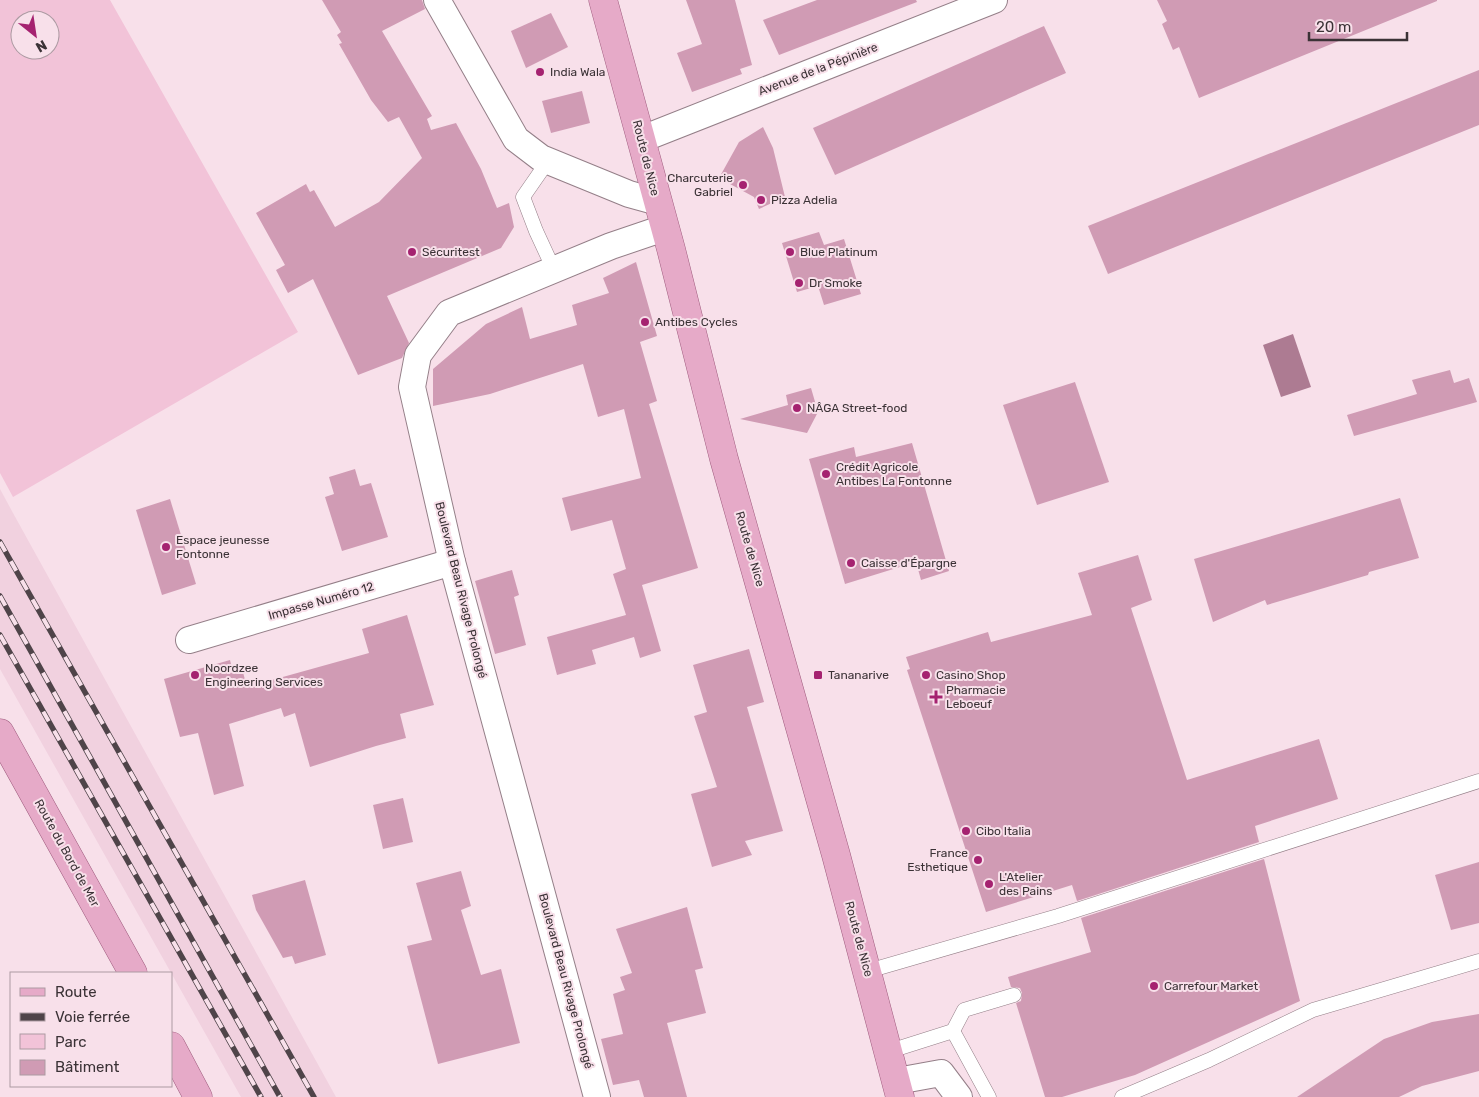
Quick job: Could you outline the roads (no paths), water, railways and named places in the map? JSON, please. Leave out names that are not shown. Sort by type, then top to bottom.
[{"type":"main road","name":"Route de Nice","points":[[604,0],[642,139],[724,459],[868,971],[899,1089]]},
{"type":"main road","name":"Route du Bord de Mer","points":[[0,733],[131,972]]},
{"type":"main road","points":[[172,1048],[198,1097]]},
{"type":"street","points":[[437,0],[516,139],[541,158],[629,194],[658,202]]},
{"type":"street","name":"Avenue de la Pépinière","points":[[642,139],[994,0]]},
{"type":"street","name":"Boulevard Beau Rivage Prolongé","points":[[597,1097],[452,562],[412,387],[418,355],[449,313],[664,228]]},
{"type":"street","name":"Impasse Numéro 12","points":[[189,640],[452,562]]},
{"type":"street","points":[[899,1089],[941,1073],[958,1097]]},
{"type":"lane","points":[[548,161],[536,174],[523,197],[554,270]]},
{"type":"lane","points":[[868,971],[1058,916],[1479,781]]},
{"type":"lane","points":[[1122,1097],[1209,1060],[1313,1010],[1479,961]]},
{"type":"lane","points":[[890,1051],[953,1031],[964,1010],[1014,995]]},
{"type":"lane","points":[[953,1031],[989,1097]]},
{"type":"railway","points":[[0,542],[314,1097]]},
{"type":"railway","points":[[0,596],[280,1097]]},
{"type":"railway","points":[[0,635],[261,1097]]},
{"type":"place","name":"India Wala","points":[[540,72]]},
{"type":"place","name":"Charcuterie Gabriel","points":[[743,185]]},
{"type":"place","name":"Pizza Adelia","points":[[761,200]]},
{"type":"place","name":"Sécuritest","points":[[412,252]]},
{"type":"place","name":"Blue Platinum","points":[[790,252]]},
{"type":"place","name":"Dr Smoke","points":[[799,283]]},
{"type":"place","name":"Antibes Cycles","points":[[645,322]]},
{"type":"place","name":"NÂGA Street-food","points":[[797,408]]},
{"type":"place","name":"Crédit Agricole Antibes La Fontonne","points":[[826,474]]},
{"type":"place","name":"Espace jeunesse Fontonne","points":[[166,547]]},
{"type":"place","name":"Caisse d'Épargne","points":[[851,563]]},
{"type":"place","name":"Noordzee Engineering Services","points":[[195,675]]},
{"type":"place","name":"Tananarive","points":[[818,675]]},
{"type":"place","name":"Casino Shop","points":[[926,675]]},
{"type":"place","name":"Pharmacie Leboeuf","points":[[936,697]]},
{"type":"place","name":"Cibo Italia","points":[[966,831]]},
{"type":"place","name":"France Esthetique","points":[[978,860]]},
{"type":"place","name":"L'Atelier des Pains","points":[[989,884]]},
{"type":"place","name":"Carrefour Market","points":[[1154,986]]}]
